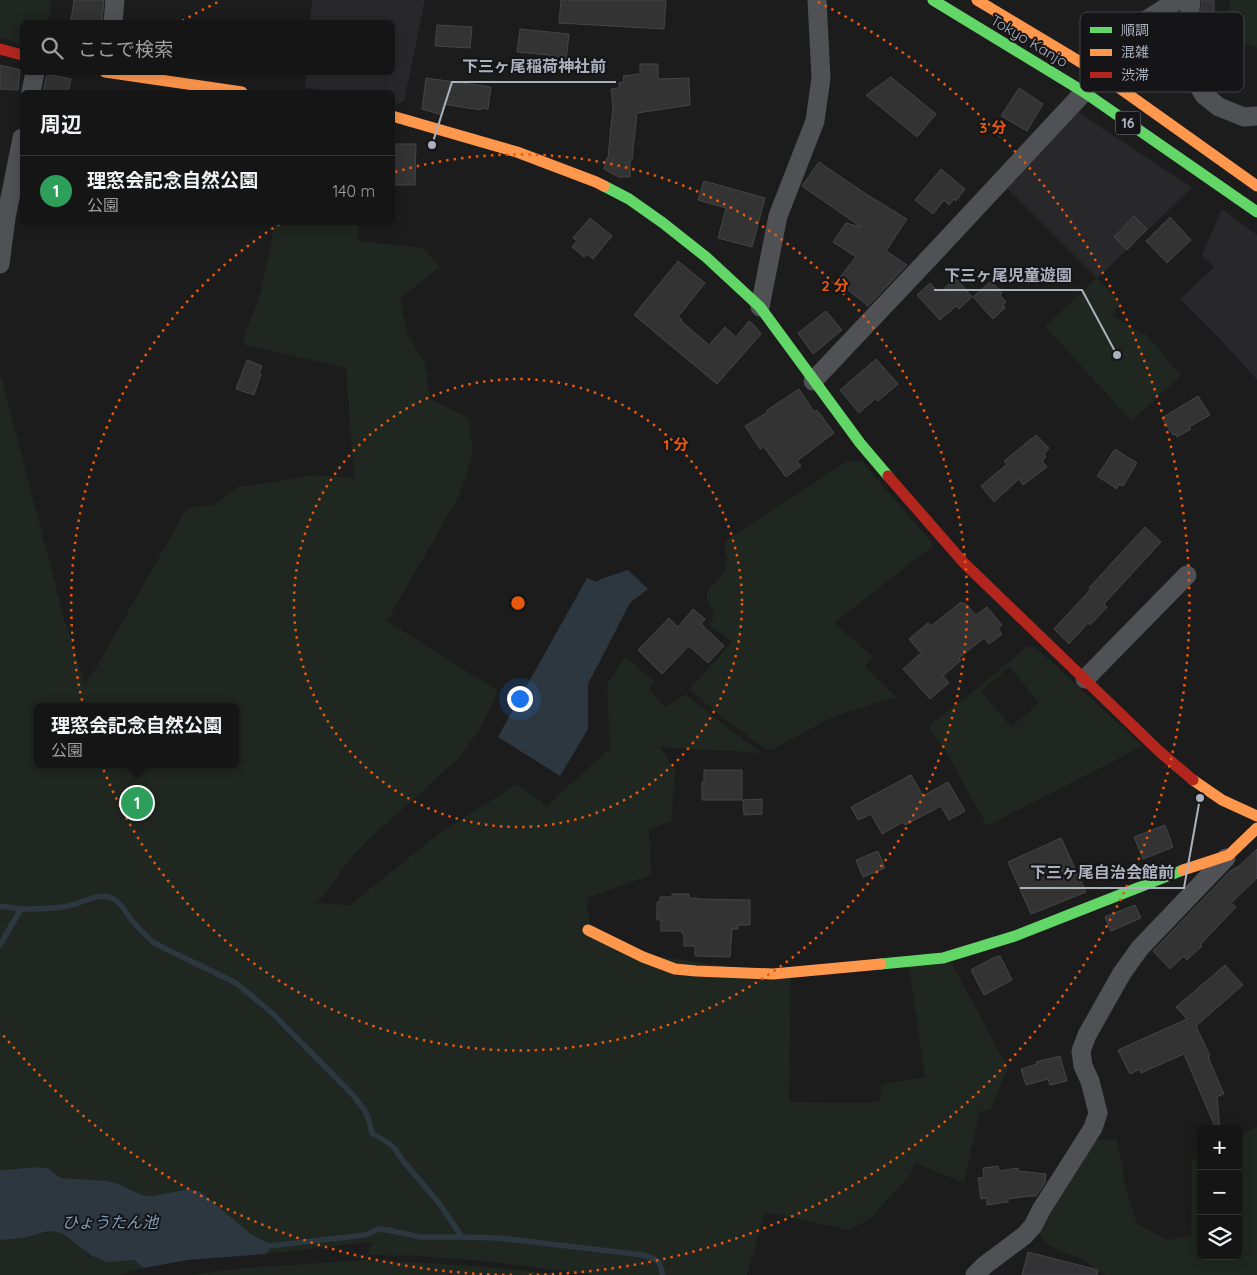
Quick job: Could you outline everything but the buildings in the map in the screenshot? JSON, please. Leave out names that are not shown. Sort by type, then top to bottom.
[{"type":"main road","name":"Tokyo Kanjo","points":[[933,0],[1080,90]]},
{"type":"main road","name":"Tokyo Kanjo","points":[[978,0],[1080,62]]},
{"type":"main road","points":[[0,49],[20,54]]},
{"type":"main road","points":[[121,75],[228,90]]},
{"type":"main road","name":"Tokyo Kanjo","points":[[1084,92],[1257,212]]},
{"type":"main road","name":"Tokyo Kanjo","points":[[1125,92],[1257,186]]},
{"type":"main road","points":[[395,117],[517,152],[596,182],[630,200],[706,257],[760,307],[860,443],[964,563],[1160,752],[1222,800],[1257,816]]},
{"type":"main road","points":[[588,930],[643,957],[675,968],[696,971],[773,974],[943,958],[1015,936],[1186,869],[1228,855],[1257,828]]},
{"type":"street","points":[[113,20],[115,0]]},
{"type":"street","points":[[760,307],[778,216],[815,121],[821,78],[817,0]]},
{"type":"street","points":[[1159,12],[1178,0]]},
{"type":"street","points":[[31,90],[34,75]]},
{"type":"street","points":[[813,381],[1084,92]]},
{"type":"street","points":[[1202,92],[1219,107],[1244,118],[1257,116]]},
{"type":"street","points":[[0,264],[6,218],[20,148]]},
{"type":"street","points":[[1085,679],[1187,575]]},
{"type":"street","points":[[975,1275],[985,1265],[1024,1236],[1033,1226],[1041,1210],[1093,1128],[1098,1113],[1090,1081],[1083,1066],[1081,1051],[1087,1035],[1122,973],[1140,948],[1228,855]]},
{"type":"shaded area","points":[[0,0],[50,0],[49,20],[20,20],[20,43],[0,38]]},
{"type":"shaded area","points":[[312,0],[425,0],[404,101],[395,106],[395,90],[324,90],[305,88],[306,75],[395,75],[395,20],[310,20]]},
{"type":"shaded area","points":[[1230,0],[1257,0],[1257,48],[1244,42],[1244,12],[1229,12]]},
{"type":"shaded area","points":[[1074,109],[1192,188],[1097,278],[1005,186]]},
{"type":"shaded area","points":[[1222,209],[1257,235],[1257,380],[1223,342],[1180,299],[1214,267],[1202,255]]},
{"type":"shaded area","points":[[275,225],[359,225],[357,241],[422,248],[440,267],[400,298],[407,333],[425,364],[430,399],[468,418],[473,454],[459,496],[387,621],[498,691],[480,729],[457,760],[368,840],[351,858],[322,898],[313,903],[350,905],[440,833],[517,784],[547,806],[610,750],[607,685],[625,657],[654,681],[649,690],[666,707],[685,694],[762,753],[660,747],[675,770],[671,821],[649,830],[651,875],[587,898],[590,935],[621,951],[791,976],[789,1102],[865,1103],[880,1101],[881,1085],[925,1077],[909,964],[949,958],[1008,1068],[990,1110],[980,1111],[964,1183],[915,1163],[911,1174],[871,1218],[849,1230],[765,1212],[747,1275],[594,1275],[484,1261],[419,1256],[367,1255],[373,1242],[265,1254],[269,1251],[269,1243],[252,1235],[199,1191],[189,1189],[152,1196],[142,1195],[116,1183],[61,1178],[44,1167],[0,1170],[0,371],[65,622],[85,684],[187,508],[214,505],[238,487],[314,475],[354,478],[346,368],[242,344],[261,291]]},
{"type":"shaded area","points":[[1097,278],[1120,303],[1112,315],[1142,334],[1144,332],[1181,376],[1131,421],[1045,326]]},
{"type":"shaded area","points":[[846,462],[862,462],[934,545],[834,623],[873,657],[865,667],[897,697],[847,712],[827,720],[771,750],[766,749],[721,716],[689,689],[732,642],[710,625],[714,615],[707,600],[708,591],[725,569],[727,558],[725,546],[728,539]]},
{"type":"shaded area","points":[[1026,647],[1035,647],[1143,746],[987,826],[944,748],[930,729],[931,724],[978,688]],"holes":[[[1010,667],[1039,703],[1011,727],[981,691]]]},
{"type":"shaded area","points":[[1257,1127],[1257,1275],[1105,1275],[1082,1259],[1061,1252],[1046,1243],[1040,1235],[1040,1224],[1095,1140],[1117,1139],[1124,1183],[1137,1224],[1167,1240],[1191,1236],[1192,1162],[1197,1157],[1197,1260],[1242,1260],[1242,1133]]},
{"type":"shaded area","points":[[48,1231],[63,1234],[92,1256],[107,1262],[132,1260],[144,1268],[119,1275],[0,1275],[0,1240],[24,1238]]},
{"type":"shaded area","points":[[366,1260],[486,1267],[557,1275],[189,1275],[245,1268]]},
{"type":"water","points":[[628,570],[648,589],[630,603],[588,684],[588,729],[560,776],[498,737],[587,578],[597,582]]},
{"type":"water","name":"ひょうたん池","points":[[40,1167],[49,1169],[61,1178],[107,1181],[142,1195],[152,1196],[189,1189],[199,1191],[252,1235],[269,1243],[269,1251],[265,1254],[187,1260],[144,1268],[132,1260],[107,1262],[92,1256],[63,1234],[56,1232],[48,1231],[24,1238],[0,1240],[0,1170]]},
{"type":"waterway","points":[[0,945],[21,909],[63,907],[96,897],[109,897],[123,907],[132,921],[154,943],[236,983],[272,1013],[353,1095],[365,1111],[372,1133],[395,1149],[439,1203],[462,1237],[500,1238],[643,1255],[651,1257],[659,1263],[662,1275]]},
{"type":"waterway","points":[[0,906],[21,909]]},
{"type":"waterway","points":[[269,1246],[365,1235],[378,1229],[420,1237],[462,1237]]},
{"type":"traffic: fast","points":[[933,0],[1080,90]]},
{"type":"traffic: fast","points":[[1084,92],[1257,212]]},
{"type":"traffic: fast","points":[[604,186],[629,199],[663,223],[706,257],[760,307],[860,443],[888,476]]},
{"type":"traffic: fast","points":[[881,964],[943,958],[1015,936],[1183,870]]},
{"type":"traffic: slow","points":[[977,0],[1080,62]]},
{"type":"traffic: slow","points":[[126,75],[228,90]]},
{"type":"traffic: slow","points":[[1125,92],[1257,186]]},
{"type":"traffic: slow","points":[[395,117],[517,152],[604,186]]},
{"type":"traffic: slow","points":[[1193,780],[1222,800],[1257,816]]},
{"type":"traffic: slow","points":[[1183,870],[1229,855],[1257,828]]},
{"type":"traffic: slow","points":[[588,930],[643,957],[675,969],[773,974],[881,964]]},
{"type":"traffic: jam","points":[[0,49],[20,54]]},
{"type":"traffic: jam","points":[[888,476],[964,563],[1160,752],[1193,780]]},
{"type":"place","name":"下三ヶ尾稲荷神社前","points":[[432,145]]},
{"type":"place","name":"下三ヶ尾児童遊園","points":[[1117,355]]},
{"type":"place","name":"下三ヶ尾自治会館前","points":[[1200,798]]},
{"type":"place","name":"理窓会記念自然公園","points":[[137,803]]}]
